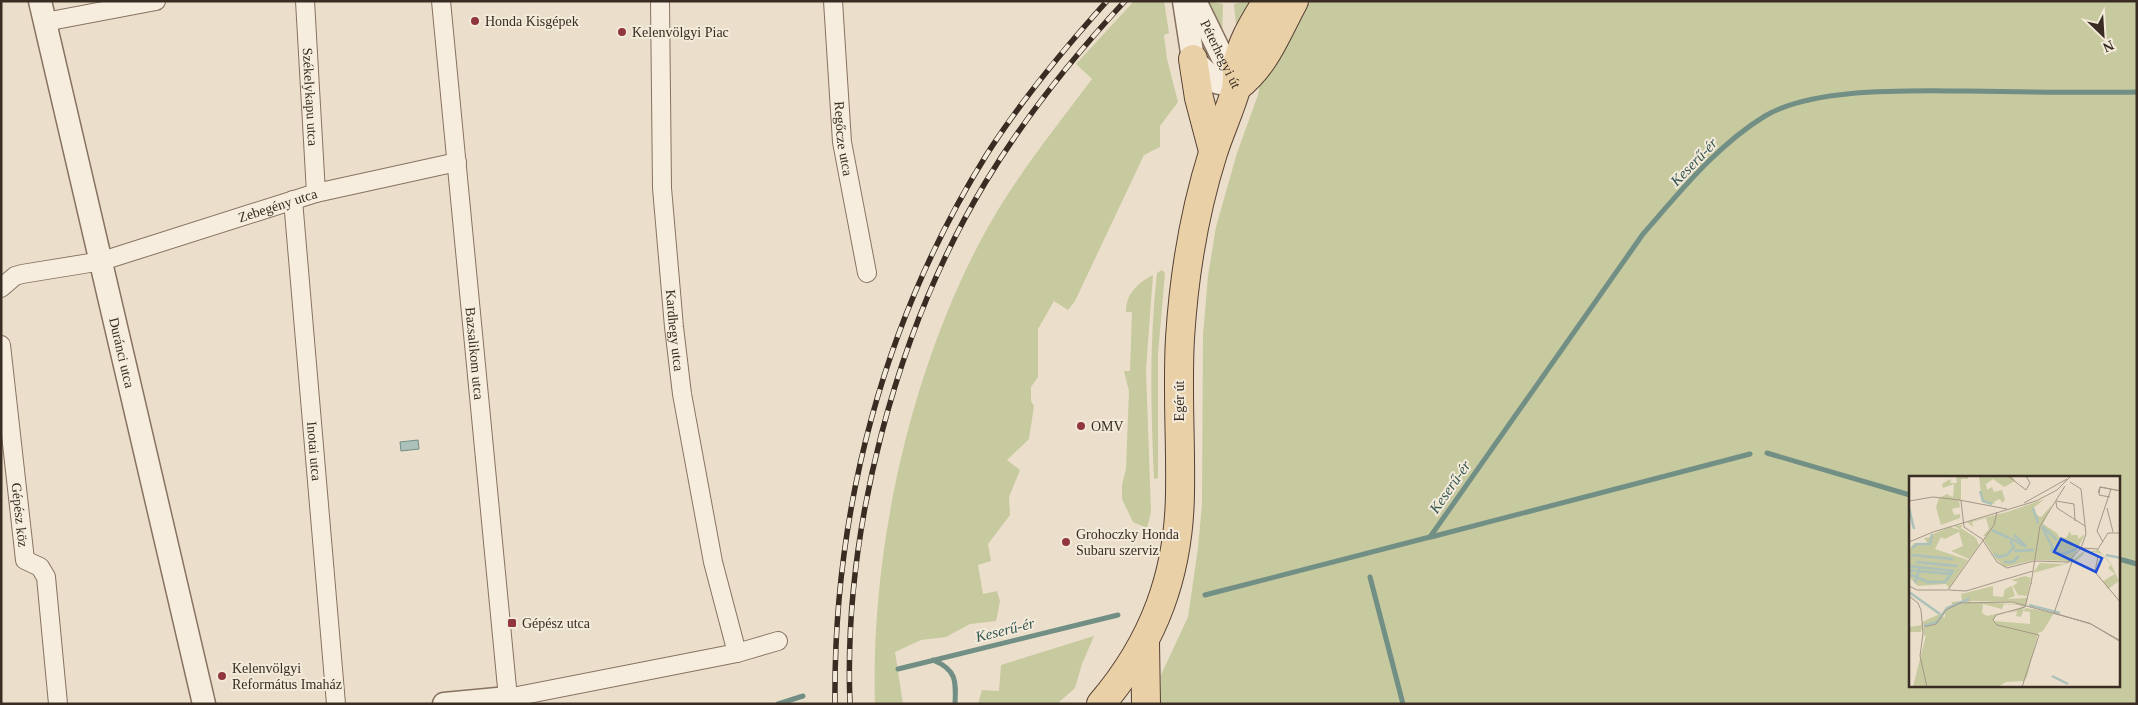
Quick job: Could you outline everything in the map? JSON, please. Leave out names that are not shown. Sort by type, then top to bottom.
[{"type":"main road","name":"Egér út","points":[[1101,704],[1128,670],[1145,641],[1154,622],[1170,575],[1177,532],[1180,494],[1180,339],[1191,237],[1213,151],[1237,87],[1237,66],[1242,47],[1267,1]]},
{"type":"main road","name":"Egér út","points":[[1237,87],[1252,75],[1264,58],[1294,1]]},
{"type":"main road","points":[[1192,59],[1213,151]]},
{"type":"main road","points":[[1145,641],[1146,704]]},
{"type":"street","points":[[43,12],[156,1]]},
{"type":"street","name":"Székelykapu utca","points":[[305,1],[316,193]]},
{"type":"street","name":"Bazsalikom utca","points":[[441,1],[508,701]]},
{"type":"street","name":"Kardhegy utca","points":[[660,1],[662,188],[674,327],[684,403],[713,562],[737,653]]},
{"type":"street","name":"Regőcze utca","points":[[833,1],[842,142],[867,273]]},
{"type":"street","name":"Péterhegyi út","points":[[1184,1],[1192,59],[1216,82],[1237,87]]},
{"type":"street","name":"Péterhegyi út","points":[[1196,1],[1237,87]]},
{"type":"street","name":"Duránci utca","points":[[43,12],[204,704]]},
{"type":"street","name":"Zebegény utca","points":[[102,260],[316,193],[457,162]]},
{"type":"street","name":"Inotai utca","points":[[293,200],[336,704]]},
{"type":"street","points":[[1,288],[15,276],[22,274],[102,260]]},
{"type":"street","name":"Gépész köz","points":[[1,345],[4,411],[25,560],[40,567],[46,577],[58,704]]},
{"type":"street","points":[[444,704],[508,701],[737,653],[778,641]]},
{"type":"green space","points":[[1134,1],[1164,1],[1169,33],[1164,35],[1167,59],[1178,102],[1160,126],[1160,147],[1144,155],[1075,301],[1068,310],[1054,301],[1038,329],[1038,377],[1031,387],[1031,401],[1034,406],[1029,439],[1007,460],[1020,470],[1009,497],[1010,515],[988,544],[991,561],[978,565],[983,594],[997,591],[1000,601],[996,621],[970,624],[946,637],[921,640],[895,652],[903,704],[875,704],[875,644],[880,583],[889,520],[901,458],[918,397],[938,337],[961,280],[988,227],[1038,151],[1092,79],[1076,64]]},
{"type":"green space","points":[[1207,1],[1223,4],[1222,37]]},
{"type":"green space","points":[[1255,1],[1237,35],[1234,4]]},
{"type":"green space","points":[[1294,1],[2137,1],[2137,704],[1160,704],[1161,675],[1188,617],[1198,548],[1202,504],[1203,335],[1208,276],[1216,227],[1237,153],[1258,95],[1264,59]]},
{"type":"green space","points":[[1162,270],[1165,273],[1158,354],[1158,478],[1154,479],[1152,351],[1157,273]]},
{"type":"green space","points":[[1153,275],[1146,369],[1151,512],[1147,528],[1133,522],[1122,499],[1122,485],[1126,469],[1129,391],[1124,371],[1130,371],[1132,312],[1126,312],[1128,299],[1142,281]]},
{"type":"green space","points":[[1094,636],[1082,664],[1075,688],[1057,704],[978,704],[982,690],[999,691],[1001,665]]},
{"type":"water","points":[[418,440],[419,449],[401,451],[400,442]]},
{"type":"waterway","name":"Keserű-ér","points":[[1205,595],[1430,537],[1643,234],[1715,155],[1747,128],[1765,116],[1785,107],[1809,100],[1835,95],[1891,91],[2137,92]]},
{"type":"waterway","name":"Keserű-ér","points":[[1767,453],[1909,495]]},
{"type":"waterway","name":"Keserű-ér","points":[[1431,537],[1750,454]]},
{"type":"waterway","name":"Keserű-ér","points":[[2120,559],[2137,564]]},
{"type":"waterway","points":[[1370,577],[1403,704]]},
{"type":"waterway","name":"Keserű-ér","points":[[898,669],[1118,615]]},
{"type":"waterway","points":[[933,660],[951,672],[955,683],[955,704]]},
{"type":"waterway","name":"Keserű-ér","points":[[778,704],[803,696]]},
{"type":"railway","points":[[835,704],[837,631],[843,559],[855,488],[872,418],[893,349],[920,282],[951,217],[987,154],[1014,114],[1044,75],[1107,1]]},
{"type":"railway","points":[[850,704],[850,638],[856,570],[866,502],[881,434],[901,367],[925,302],[953,241],[1000,159],[1050,88],[1125,1]]},
{"type":"place","name":"Honda Kisgépek","points":[[475,21]]},
{"type":"place","name":"Kelenvölgyi Piac","points":[[622,32]]},
{"type":"place","name":"OMV","points":[[1081,426]]},
{"type":"place","name":"Grohoczky Honda Subaru szerviz","points":[[1066,542]]},
{"type":"place","name":"Gépész utca","points":[[512,623]]},
{"type":"place","name":"Kelenvölgyi Református Imaház","points":[[222,676]]}]
